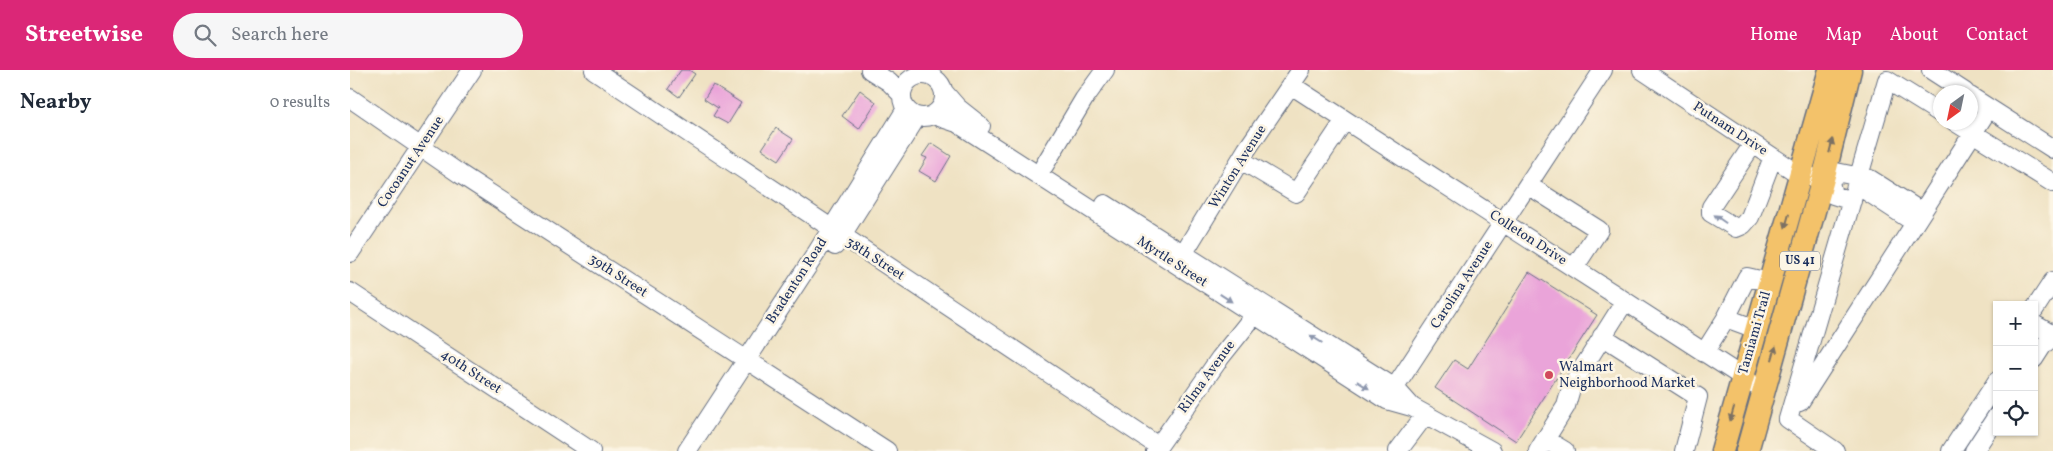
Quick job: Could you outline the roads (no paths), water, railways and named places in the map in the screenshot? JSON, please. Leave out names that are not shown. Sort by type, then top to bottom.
[{"type":"main road","name":"Tamiami Trail","points":[[1722,451],[1830,70]]},
{"type":"main road","name":"Tamiami Trail","points":[[1750,449],[1764,391],[1827,181],[1850,70]]},
{"type":"street","name":"Cocoanut Avenue","points":[[350,253],[472,70]]},
{"type":"street","name":"38th Street","points":[[594,70],[1156,449]]},
{"type":"street","name":"Myrtle Street","points":[[870,70],[889,82],[915,109],[957,123],[1180,260]]},
{"type":"street","name":"Myrtle Street","points":[[900,70],[935,78],[973,122],[1044,166],[1180,260],[1258,311],[1418,411],[1492,451]]},
{"type":"street","points":[[1044,166],[1084,99],[1104,70]]},
{"type":"street","name":"Winton Avenue","points":[[1180,260],[1241,160],[1301,70]]},
{"type":"street","name":"Carolina Avenue","points":[[1391,394],[1603,70]]},
{"type":"street","name":"Putnam Drive","points":[[1642,70],[1800,174],[1827,181]]},
{"type":"street","points":[[1931,70],[1954,85]]},
{"type":"street","name":"Bradenton Road","points":[[935,78],[942,108],[915,109],[905,85],[910,80],[935,78]]},
{"type":"street","points":[[1788,419],[1887,80],[1933,109]]},
{"type":"street","name":"Colleton Drive","points":[[1291,85],[1764,391]]},
{"type":"street","name":"39th Street","points":[[350,98],[469,180],[887,451]]},
{"type":"street","points":[[1978,101],[2053,149]]},
{"type":"street","points":[[1788,419],[1989,108]]},
{"type":"street","name":"Bradenton Road","points":[[700,451],[751,363],[915,109]]},
{"type":"street","points":[[1241,160],[1296,193],[1345,120]]},
{"type":"street","points":[[1968,130],[2053,183]]},
{"type":"street","points":[[1753,144],[1711,207],[1711,212],[1723,222],[1736,228],[1743,226],[1750,217],[1774,157]]},
{"type":"street","points":[[1856,188],[1836,172],[1827,181],[1832,195],[1856,188],[1870,179],[1919,217]]},
{"type":"street","points":[[1528,185],[1599,230],[1574,268]]},
{"type":"street","points":[[1704,352],[1726,318],[1747,277],[1770,282]]},
{"type":"street","points":[[2038,304],[2053,281]]},
{"type":"street","name":"40th Street","points":[[350,292],[592,451]]},
{"type":"street","points":[[1565,451],[1541,445],[1566,406],[1572,385],[1625,301]]},
{"type":"street","name":"Rilma Avenue","points":[[1156,449],[1220,358],[1258,311]]},
{"type":"street","points":[[1726,318],[1756,329]]},
{"type":"street","points":[[2038,327],[2053,336],[2038,353]]},
{"type":"street","points":[[1602,336],[1698,396],[1684,451]]},
{"type":"street","name":"Bradenton Road","points":[[686,451],[751,363]]},
{"type":"street","points":[[1950,451],[1993,387]]},
{"type":"street","points":[[1398,451],[1418,411]]},
{"type":"street","points":[[1788,419],[1836,451]]},
{"type":"street","points":[[1974,451],[1993,422]]},
{"type":"place","name":"Walmart Neighborhood Market","points":[[1549,375]]}]
